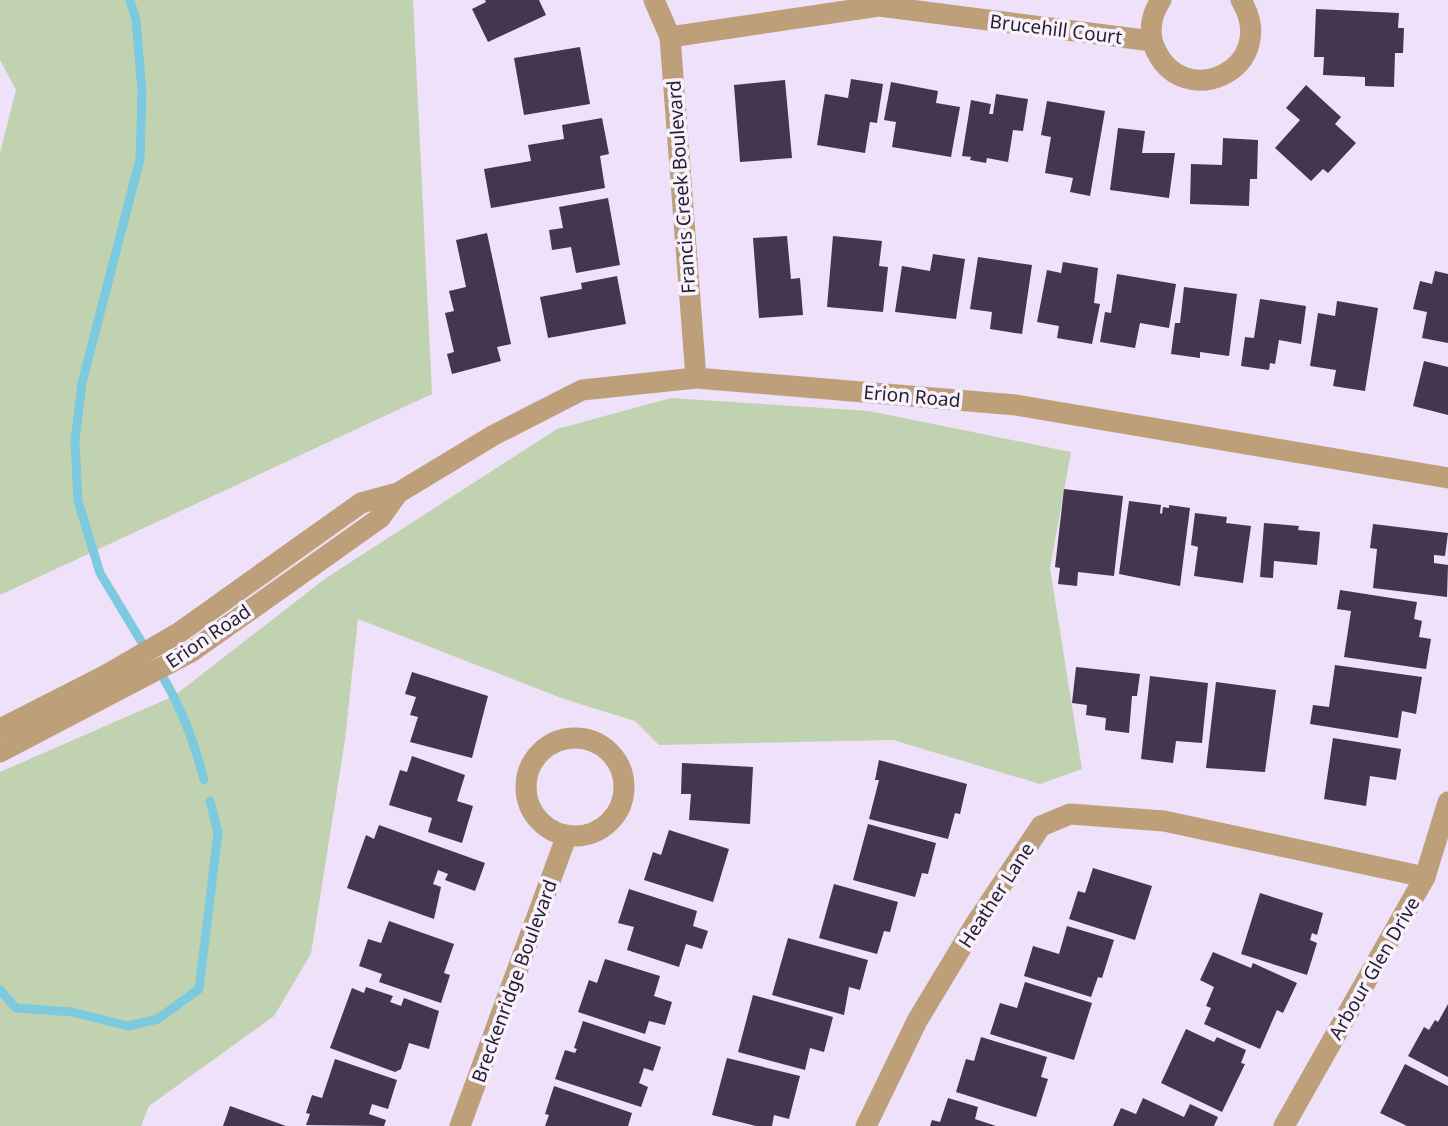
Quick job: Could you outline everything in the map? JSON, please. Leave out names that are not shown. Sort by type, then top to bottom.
[{"type":"street","name":"Francis Creek Boulevard","points":[[654,0],[670,37],[695,378]]},
{"type":"street","name":"Brucehill Court","points":[[670,37],[879,6],[1152,41],[1151,24],[1161,0]]},
{"type":"street","points":[[1152,41],[1157,56],[1182,77],[1198,81],[1229,73],[1249,48],[1252,32],[1250,15],[1241,0]]},
{"type":"street","name":"Erion Road","points":[[0,752],[111,683],[361,503],[398,494],[494,435],[582,390],[695,378],[1016,405],[1448,478]]},
{"type":"street","name":"Erion Road","points":[[0,729],[191,652],[380,518],[398,494]]},
{"type":"street","points":[[576,737],[592,740],[607,748],[618,761],[624,792],[620,807],[611,820],[598,830],[583,835],[567,835],[551,830],[538,819],[530,806],[526,790],[534,759],[545,747],[560,739],[576,737]]},
{"type":"street","name":"Arbour Glen Drive","points":[[1284,1126],[1426,877],[1448,802]]},
{"type":"street","name":"Heather Lane","points":[[866,1126],[917,1021],[1041,826],[1070,814],[1164,821],[1426,877]]},
{"type":"street","name":"Breckenridge Boulevard","points":[[460,1126],[567,835]]},
{"type":"green space","points":[[0,0],[413,0],[432,394],[0,595],[0,153],[16,90],[0,60]]},
{"type":"green space","points":[[671,398],[869,411],[1071,452],[1050,568],[1082,769],[1040,784],[893,740],[659,745],[635,721],[564,699],[358,619],[345,740],[311,954],[274,1016],[149,1106],[141,1126],[0,1126],[0,772],[174,696],[326,578],[557,429]]},
{"type":"building","points":[[485,0],[539,0],[546,15],[488,42],[472,9],[486,2]]},
{"type":"building","points":[[1316,9],[1399,13],[1398,28],[1404,28],[1403,53],[1395,53],[1394,87],[1365,86],[1365,77],[1323,75],[1324,57],[1314,57]]},
{"type":"building","points":[[580,47],[590,104],[524,115],[514,58]]},
{"type":"building","points":[[851,79],[883,84],[877,123],[870,122],[865,153],[817,145],[825,94],[848,98]]},
{"type":"building","points":[[785,80],[792,158],[740,162],[734,85]]},
{"type":"building","points":[[891,82],[938,91],[936,103],[960,107],[951,157],[892,147],[896,122],[884,120]]},
{"type":"building","points":[[1306,85],[1341,117],[1335,124],[1356,143],[1328,173],[1323,169],[1311,181],[1275,148],[1300,120],[1286,108]]},
{"type":"building","points":[[996,94],[1028,99],[1023,131],[1013,130],[1008,162],[987,158],[986,163],[970,160],[971,157],[962,156],[971,100],[991,104],[989,114],[993,114]]},
{"type":"building","points":[[1047,101],[1105,111],[1090,196],[1070,192],[1073,178],[1045,173],[1051,137],[1041,135]]},
{"type":"building","points":[[602,118],[609,154],[600,156],[605,188],[491,208],[484,169],[531,161],[528,145],[564,139],[562,125]]},
{"type":"building","points":[[1118,128],[1145,131],[1142,153],[1175,153],[1169,198],[1110,190]]},
{"type":"building","points":[[1223,138],[1258,140],[1257,179],[1250,179],[1249,206],[1190,204],[1191,164],[1222,165]]},
{"type":"building","points":[[608,198],[620,265],[576,273],[571,247],[552,250],[549,230],[563,228],[559,207]]},
{"type":"building","points":[[487,233],[511,344],[497,347],[501,361],[452,374],[447,354],[454,352],[445,313],[454,311],[449,291],[466,287],[456,240]]},
{"type":"building","points":[[787,236],[791,279],[800,278],[803,315],[759,318],[753,238]]},
{"type":"building","points":[[833,236],[882,241],[879,266],[888,267],[883,312],[827,307]]},
{"type":"building","points":[[933,254],[965,259],[956,319],[895,312],[902,266],[930,271]]},
{"type":"building","points":[[978,257],[1032,265],[1022,334],[990,329],[992,312],[970,309]]},
{"type":"building","points":[[1063,262],[1098,268],[1094,303],[1100,304],[1092,344],[1057,338],[1059,326],[1037,322],[1047,270],[1061,273]]},
{"type":"building","points":[[1435,271],[1448,274],[1448,343],[1422,338],[1427,312],[1413,309],[1420,281],[1432,284]]},
{"type":"building","points":[[1117,274],[1176,284],[1169,328],[1140,323],[1135,348],[1100,342],[1105,312],[1111,313]]},
{"type":"building","points":[[617,276],[626,324],[548,338],[540,297],[582,289],[581,283]]},
{"type":"building","points":[[1184,287],[1237,294],[1229,356],[1200,352],[1200,358],[1171,354],[1175,323],[1180,323]]},
{"type":"building","points":[[1260,299],[1306,306],[1301,344],[1279,340],[1275,364],[1270,363],[1269,370],[1241,366],[1245,337],[1254,338]]},
{"type":"building","points":[[1337,301],[1378,308],[1365,391],[1333,386],[1336,370],[1310,366],[1318,313],[1335,316]]},
{"type":"building","points":[[1424,361],[1448,367],[1448,415],[1413,406]]},
{"type":"building","points":[[1064,489],[1123,496],[1114,576],[1078,572],[1077,586],[1058,584],[1060,568],[1055,567]]},
{"type":"building","points":[[1129,501],[1161,505],[1162,514],[1163,507],[1169,508],[1169,505],[1190,508],[1180,586],[1119,574]]},
{"type":"building","points":[[1195,513],[1227,517],[1226,523],[1251,526],[1243,583],[1194,576],[1198,547],[1191,545]]},
{"type":"building","points":[[1264,523],[1299,526],[1298,530],[1320,532],[1317,565],[1274,561],[1273,578],[1260,577]]},
{"type":"building","points":[[1373,524],[1448,533],[1445,556],[1434,555],[1434,563],[1448,565],[1447,597],[1373,588],[1377,549],[1370,548]]},
{"type":"building","points":[[1340,590],[1417,602],[1414,619],[1422,621],[1419,637],[1431,639],[1426,669],[1344,657],[1351,611],[1337,609]]},
{"type":"building","points":[[1335,665],[1422,677],[1416,714],[1402,711],[1398,738],[1310,724],[1313,705],[1329,707]]},
{"type":"building","points":[[1076,667],[1140,674],[1137,696],[1132,696],[1129,733],[1105,730],[1106,718],[1086,715],[1087,705],[1072,703]]},
{"type":"building","points":[[412,672],[488,696],[472,758],[410,742],[418,717],[410,715],[416,697],[405,694]]},
{"type":"building","points":[[1150,676],[1208,683],[1202,743],[1176,741],[1173,763],[1141,759]]},
{"type":"building","points":[[1216,682],[1276,690],[1265,772],[1206,768]]},
{"type":"building","points":[[1333,738],[1401,749],[1396,780],[1370,776],[1366,806],[1324,799]]},
{"type":"building","points":[[412,756],[465,775],[457,801],[473,806],[462,843],[428,832],[432,818],[389,805],[400,770],[407,772]]},
{"type":"building","points":[[879,760],[967,784],[960,814],[955,813],[948,839],[869,819],[879,780],[875,780]]},
{"type":"building","points":[[682,763],[753,767],[750,824],[689,820],[691,794],[681,794]]},
{"type":"building","points":[[868,824],[936,843],[928,874],[922,873],[915,897],[853,880]]},
{"type":"building","points":[[379,825],[485,863],[475,891],[445,880],[448,874],[438,870],[433,884],[441,887],[434,919],[347,888],[366,835],[374,839]]},
{"type":"building","points":[[669,830],[729,849],[713,902],[644,880],[653,852],[661,855]]},
{"type":"building","points":[[1093,868],[1152,886],[1135,940],[1069,919],[1078,891],[1085,893]]},
{"type":"building","points":[[834,884],[898,902],[890,932],[884,931],[877,954],[819,938]]},
{"type":"building","points":[[629,889],[697,911],[693,926],[708,931],[702,949],[686,944],[679,967],[627,950],[634,927],[618,923]]},
{"type":"building","points":[[1260,893],[1323,913],[1317,935],[1312,933],[1310,940],[1317,943],[1307,975],[1241,954]]},
{"type":"building","points":[[389,921],[454,944],[444,973],[450,975],[441,1003],[379,982],[382,974],[359,966],[368,939],[381,943]]},
{"type":"building","points":[[1067,926],[1114,940],[1102,978],[1098,977],[1091,997],[1024,976],[1033,946],[1059,954]]},
{"type":"building","points":[[788,938],[868,960],[860,990],[849,987],[844,1015],[772,995]]},
{"type":"building","points":[[1213,952],[1251,968],[1253,963],[1297,983],[1283,1013],[1277,1010],[1260,1049],[1204,1024],[1211,1008],[1206,1006],[1214,987],[1200,980]]},
{"type":"building","points":[[605,959],[660,976],[654,996],[672,1002],[665,1025],[649,1021],[645,1034],[578,1012],[589,980],[597,983]]},
{"type":"building","points":[[1025,982],[1092,1003],[1074,1060],[990,1034],[1000,1003],[1017,1008]]},
{"type":"building","points":[[366,987],[393,996],[390,1002],[401,1006],[404,998],[439,1011],[429,1049],[409,1043],[401,1069],[395,1072],[330,1048],[352,988],[364,993]]},
{"type":"building","points":[[753,995],[833,1017],[824,1052],[810,1048],[805,1070],[738,1052]]},
{"type":"building","points":[[1448,1004],[1448,1077],[1408,1056],[1424,1027],[1429,1030],[1435,1020],[1438,1022]]},
{"type":"building","points":[[583,1021],[661,1047],[653,1071],[644,1068],[639,1083],[648,1087],[641,1107],[555,1079],[565,1050],[575,1053],[577,1049],[574,1048]]},
{"type":"building","points":[[1186,1029],[1214,1042],[1217,1037],[1246,1050],[1241,1063],[1245,1064],[1222,1112],[1161,1083]]},
{"type":"building","points":[[981,1037],[1047,1057],[1041,1077],[1048,1079],[1036,1117],[956,1092],[966,1059],[974,1061]]},
{"type":"building","points":[[727,1058],[800,1076],[789,1119],[774,1115],[772,1126],[756,1126],[712,1115]]},
{"type":"building","points":[[335,1059],[397,1080],[388,1109],[372,1104],[369,1114],[386,1120],[384,1126],[306,1125],[310,1114],[306,1113],[312,1095],[322,1098]]},
{"type":"building","points":[[1405,1064],[1448,1086],[1448,1126],[1407,1126],[1380,1113]]},
{"type":"building","points":[[554,1086],[632,1113],[628,1126],[545,1126],[549,1115],[545,1114]]},
{"type":"building","points":[[948,1098],[978,1107],[975,1119],[996,1126],[930,1126],[932,1120],[940,1122]]},
{"type":"building","points":[[1143,1098],[1184,1117],[1190,1104],[1218,1117],[1214,1126],[1113,1126],[1121,1108],[1136,1114]]},
{"type":"building","points":[[230,1106],[286,1126],[223,1126]]},
{"type":"waterway","points":[[130,0],[136,20],[142,92],[140,159],[82,383],[75,441],[78,501],[100,573],[147,651]]},
{"type":"waterway","points":[[158,669],[185,723],[204,780]]},
{"type":"waterway","points":[[0,990],[16,1008],[72,1012],[128,1026],[158,1019],[199,989],[218,833],[210,801]]}]
